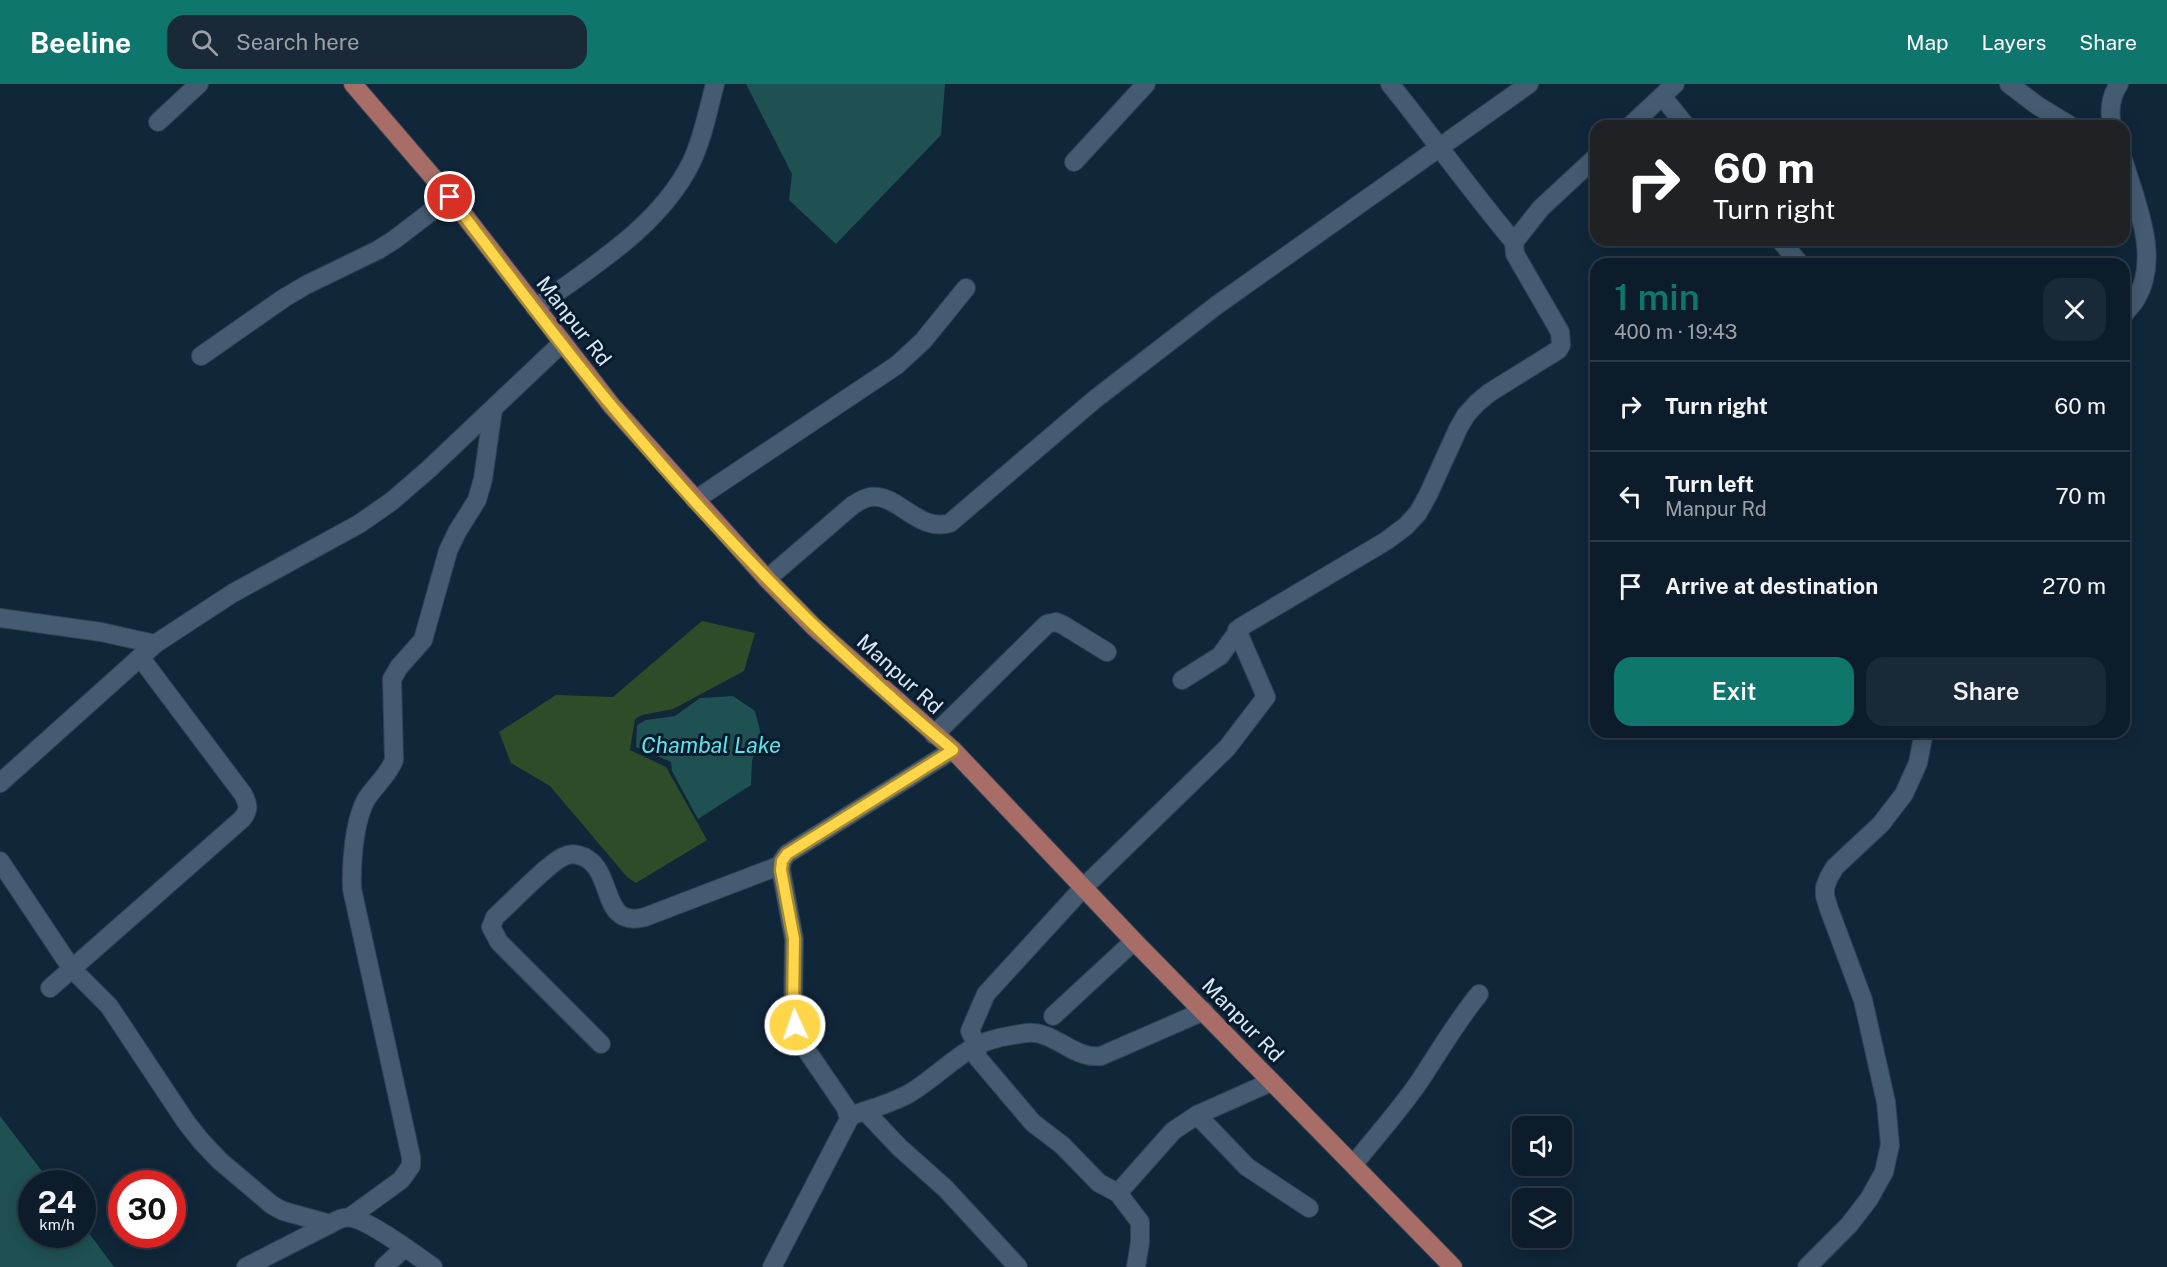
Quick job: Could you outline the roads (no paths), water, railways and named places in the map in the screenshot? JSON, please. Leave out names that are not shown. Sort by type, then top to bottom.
[{"type":"main road","name":"Manpur Rd","points":[[352,84],[450,197],[612,406],[767,579],[814,627],[953,750],[1134,941],[1453,1267]]},
{"type":"street","points":[[158,122],[199,84]]},
{"type":"street","points":[[535,308],[610,254],[671,195],[691,161],[715,84]]},
{"type":"street","points":[[1074,162],[1146,84]]},
{"type":"street","points":[[1182,680],[1221,656],[1237,630],[1386,541],[1406,526],[1418,513],[1458,429],[1472,409],[1490,393],[1558,350],[1561,345],[1560,332],[1515,254],[1514,242],[1478,200],[1440,146],[1390,84]]},
{"type":"street","points":[[767,579],[853,505],[865,498],[878,497],[934,526],[950,523],[1094,400],[1217,305],[1529,84]]},
{"type":"street","points":[[2009,84],[2061,120]]},
{"type":"street","points":[[2111,120],[2110,105],[2114,91],[2119,84]]},
{"type":"street","points":[[1636,120],[1668,90],[1683,120]]},
{"type":"street","points":[[1514,242],[1541,208],[1590,163]]},
{"type":"street","points":[[2130,183],[2143,227],[2147,262],[2136,299],[2130,306]]},
{"type":"street","points":[[201,356],[291,293],[394,240],[450,197]]},
{"type":"street","points":[[1785,246],[1795,258]]},
{"type":"street","points":[[695,500],[897,365],[923,341],[966,288]]},
{"type":"street","points":[[0,783],[155,644],[233,593],[359,524],[392,501],[429,470],[562,343]]},
{"type":"street","points":[[246,1267],[330,1224],[350,1217],[401,1180],[411,1166],[411,1157],[352,889],[352,863],[360,813],[371,792],[394,760],[392,679],[399,667],[423,640],[448,551],[477,500],[483,479],[493,409]]},
{"type":"street","points":[[0,618],[110,633],[155,644]]},
{"type":"street","points":[[934,735],[1051,622],[1063,625],[1107,652]]},
{"type":"street","points":[[1136,1267],[1140,1222],[1118,1193],[1099,1183],[1062,1145],[1033,1123],[977,1057],[976,1046],[970,1031],[986,993],[1083,888],[1227,748],[1266,697],[1237,630]]},
{"type":"street","points":[[50,988],[242,819],[247,810],[248,806],[243,794],[140,657]]},
{"type":"street","points":[[1806,1267],[1849,1225],[1869,1199],[1884,1172],[1890,1144],[1886,1101],[1863,1000],[1829,909],[1825,886],[1835,867],[1881,824],[1904,794],[1918,763],[1923,738]]},
{"type":"street","points":[[953,750],[787,854],[781,865],[794,939],[793,1012],[803,1046],[846,1108],[857,1113],[899,1147],[946,1189],[1018,1267]]},
{"type":"street","points":[[601,1044],[499,942],[491,927],[495,918],[550,866],[565,855],[581,856],[591,861],[599,871],[614,909],[621,916],[630,920],[645,917],[781,865]]},
{"type":"street","points":[[0,861],[72,969],[109,1006],[186,1122],[220,1161],[272,1205],[283,1211],[330,1224]]},
{"type":"street","points":[[1053,1016],[1134,941]]},
{"type":"street","points":[[1354,1164],[1402,1105],[1450,1032],[1479,994]]},
{"type":"street","points":[[772,1267],[847,1126],[857,1113],[892,1102],[910,1092],[976,1046],[1035,1033],[1044,1035],[1087,1056],[1101,1056],[1204,1011]]},
{"type":"street","points":[[1118,1193],[1173,1131],[1197,1115],[1271,1082]]},
{"type":"street","points":[[1197,1115],[1247,1167],[1309,1208]]},
{"type":"street","points":[[350,1217],[368,1225],[433,1267]]},
{"type":"street","points":[[384,1267],[404,1248]]},
{"type":"water","points":[[746,84],[945,84],[941,135],[836,244],[789,200],[792,174]]},
{"type":"water","name":"Chambal Lake","points":[[733,696],[755,711],[761,735],[752,761],[751,785],[698,819],[672,771],[671,762],[636,747],[637,725],[646,720],[675,716],[700,698]]},
{"type":"water","points":[[0,1116],[41,1170],[18,1170],[18,1248],[96,1248],[96,1243],[114,1267],[0,1267]]}]
